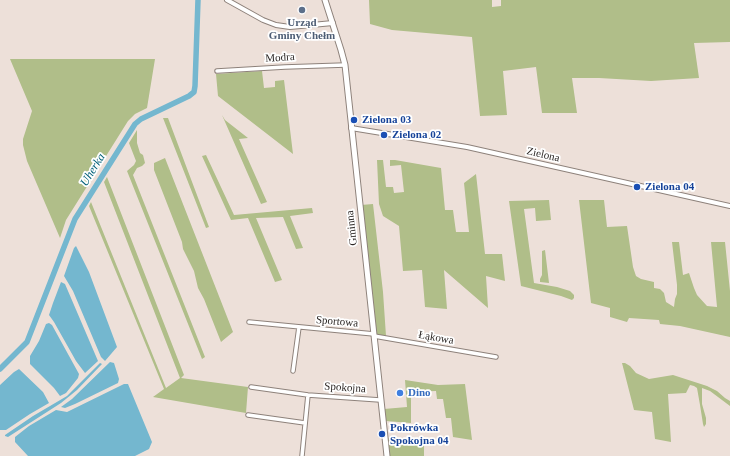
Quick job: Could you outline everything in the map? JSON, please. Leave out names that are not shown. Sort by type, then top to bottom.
[{"type":"main road","name":"Gminna","points":[[325,0],[345,65],[387,456]]},
{"type":"street","points":[[227,0],[263,20],[276,25],[290,26],[333,23]]},
{"type":"street","name":"Modra","points":[[217,71],[345,65]]},
{"type":"street","name":"Zielona","points":[[351,128],[467,147],[730,206]]},
{"type":"street","name":"Sportowa","points":[[249,322],[374,335]]},
{"type":"street","points":[[293,371],[298,327]]},
{"type":"street","name":"Łąkowa","points":[[374,335],[496,357]]},
{"type":"street","name":"Spokojna","points":[[251,387],[308,395],[380,400]]},
{"type":"street","name":"Spokojna","points":[[302,456],[308,395]]},
{"type":"street","points":[[248,415],[305,423]]},
{"type":"green space","points":[[369,0],[492,0],[492,7],[501,6],[501,0],[730,0],[730,42],[694,43],[699,78],[651,81],[572,78],[577,113],[542,113],[536,67],[503,71],[507,115],[480,116],[472,37],[392,30],[370,24]]},
{"type":"green space","points":[[10,59],[155,59],[147,108],[135,114],[128,121],[66,220],[60,238],[27,161],[23,139],[32,111]]},
{"type":"green space","points":[[262,71],[264,88],[275,87],[275,81],[284,80],[293,154],[218,96],[216,74]]},
{"type":"green space","points":[[222,115],[225,120],[248,138],[239,139],[267,202],[261,204]]},
{"type":"green space","points":[[163,118],[168,118],[209,227],[206,228]]},
{"type":"green space","points":[[137,130],[137,143],[145,163],[137,168],[133,175],[205,357],[202,359],[127,171],[136,161],[129,143]]},
{"type":"green space","points":[[206,155],[234,215],[312,208],[313,213],[290,216],[303,248],[296,249],[283,217],[256,218],[282,280],[275,282],[248,218],[231,220],[202,156]]},
{"type":"green space","points":[[165,158],[233,332],[221,342],[204,299],[198,288],[194,271],[183,249],[182,242],[154,170],[154,163]]},
{"type":"green space","points":[[377,160],[383,160],[386,187],[393,187],[394,193],[404,192],[401,165],[390,166],[390,160],[441,168],[445,210],[453,210],[456,232],[469,232],[464,183],[476,174],[485,254],[502,254],[505,281],[486,276],[488,308],[444,270],[447,309],[425,307],[422,270],[403,271],[399,226],[383,216],[379,204]]},
{"type":"green space","points":[[107,177],[184,375],[181,378],[248,387],[246,413],[153,397],[164,389],[89,206],[91,202],[166,388],[180,378],[104,182]]},
{"type":"green space","points":[[549,200],[551,220],[536,221],[535,208],[524,209],[534,283],[570,291],[574,295],[572,300],[521,286],[509,201]]},
{"type":"green space","points":[[579,200],[604,200],[607,227],[627,226],[633,267],[636,276],[641,279],[654,282],[654,288],[660,289],[664,293],[666,302],[674,307],[677,294],[677,285],[672,242],[679,242],[683,275],[689,273],[697,295],[707,306],[717,307],[711,242],[725,242],[730,291],[730,337],[680,326],[660,324],[659,320],[629,318],[627,322],[610,317],[610,308],[591,303]]},
{"type":"green space","points":[[373,204],[383,292],[386,336],[376,334],[361,205]]},
{"type":"green space","points":[[545,250],[549,283],[540,282],[542,275],[542,251]]},
{"type":"green space","points":[[622,363],[625,363],[636,373],[649,379],[673,375],[707,386],[717,391],[730,401],[730,406],[710,391],[702,388],[702,404],[706,418],[706,424],[704,427],[697,388],[690,385],[686,393],[668,394],[671,442],[655,439],[652,412],[634,410]]},
{"type":"green space","points":[[405,380],[438,385],[465,384],[472,440],[453,437],[451,418],[446,418],[443,399],[437,399],[436,391],[411,392],[411,423],[386,421],[384,409],[407,407]]},
{"type":"green space","points":[[388,438],[414,439],[413,444],[424,445],[424,456],[389,456]]},
{"type":"water","points":[[76,246],[89,272],[117,347],[105,361],[101,357],[73,291],[64,276]]},
{"type":"water","points":[[61,282],[65,284],[98,361],[85,373],[76,361],[49,315]]},
{"type":"water","points":[[49,323],[52,325],[79,374],[78,378],[66,393],[60,396],[30,364],[30,356],[39,341],[46,324]]},
{"type":"water","points":[[110,362],[114,363],[119,379],[118,383],[75,404],[65,408],[61,407],[72,399]]},
{"type":"water","points":[[100,363],[102,364],[77,390],[61,403],[8,437],[5,436],[33,416],[67,396]]},
{"type":"water","points":[[19,369],[43,392],[49,403],[6,430],[0,430],[0,385]]},
{"type":"water","points":[[124,384],[128,384],[152,442],[149,449],[135,456],[28,456],[15,442],[15,437],[29,426],[56,410],[67,412]]},
{"type":"waterway","name":"Uherka","points":[[0,369],[27,342],[75,219],[135,124],[141,119],[189,96],[194,92],[198,0]]},
{"type":"place","name":"Urząd Gminy Chełm","points":[[302,10]]},
{"type":"place","name":"Zielona 03","points":[[354,120]]},
{"type":"place","name":"Zielona 02","points":[[384,135]]},
{"type":"place","name":"Zielona 04","points":[[637,187]]},
{"type":"place","name":"Dino","points":[[400,393]]},
{"type":"place","name":"Pokrówka Spokojna 04","points":[[382,434]]}]
